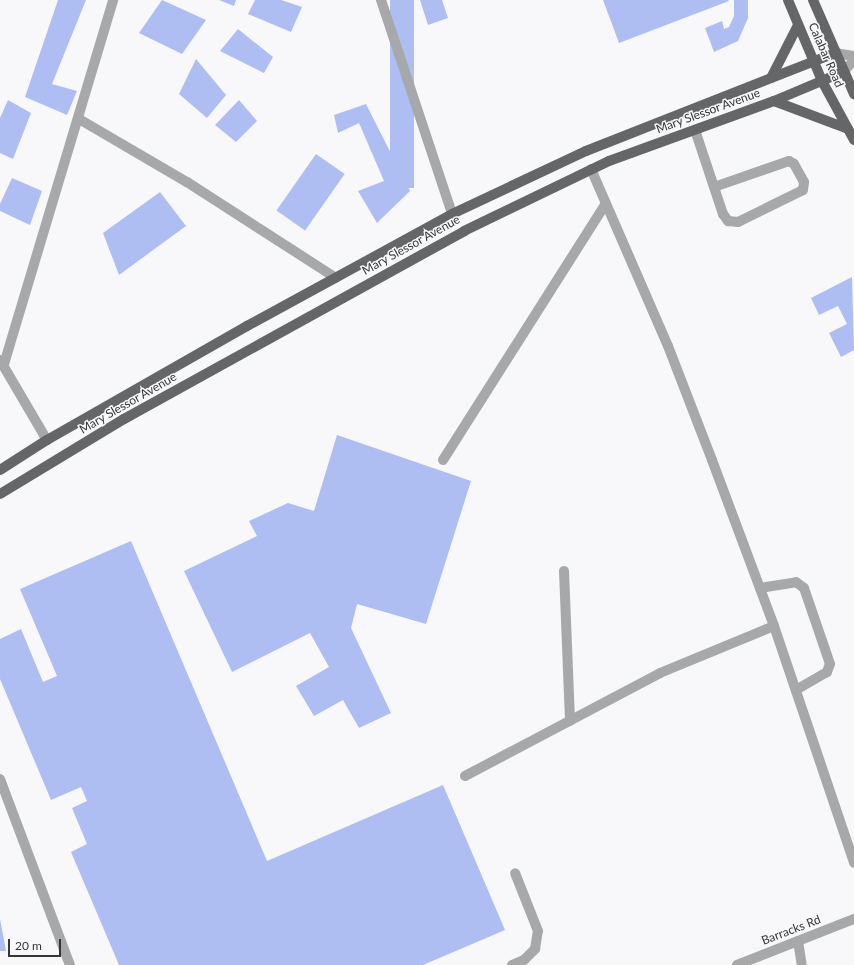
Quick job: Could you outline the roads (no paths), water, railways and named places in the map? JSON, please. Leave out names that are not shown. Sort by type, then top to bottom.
[{"type":"main road","name":"Calabar Road","points":[[788,0],[822,81],[854,140]]},
{"type":"main road","name":"Calabar Road","points":[[813,0],[843,72],[854,94]]},
{"type":"main road","points":[[771,78],[798,25]]},
{"type":"main road","name":"Mary Slessor Avenue","points":[[0,470],[47,440],[247,326],[452,214],[586,151],[835,53]]},
{"type":"main road","name":"Mary Slessor Avenue","points":[[0,494],[124,419],[464,231],[591,169],[774,101],[843,72]]},
{"type":"main road","points":[[774,101],[848,129]]},
{"type":"street","points":[[47,440],[2,362],[79,119],[113,0]]},
{"type":"street","points":[[381,0],[452,214]]},
{"type":"street","points":[[835,53],[854,56]]},
{"type":"street","name":"Mary Slessor Avenue","points":[[843,72],[854,60]]},
{"type":"street","points":[[79,119],[187,182],[336,278]]},
{"type":"street","points":[[695,130],[714,187],[723,214],[728,221],[738,222],[803,190],[804,182],[794,164],[789,162],[714,187]]},
{"type":"street","points":[[591,169],[668,346],[760,588],[854,863]]},
{"type":"street","points":[[443,460],[606,204]]},
{"type":"street","points":[[564,571],[570,721]]},
{"type":"street","points":[[760,588],[796,582],[804,588],[830,664],[827,672],[796,690]]},
{"type":"street","points":[[465,776],[660,673],[774,626]]},
{"type":"street","points":[[0,779],[70,965]]},
{"type":"street","points":[[512,965],[524,960],[534,949],[538,931],[514,873]]},
{"type":"street","name":"Barracks Rd","points":[[737,965],[854,919]]},
{"type":"street","points":[[798,941],[802,965]]}]
